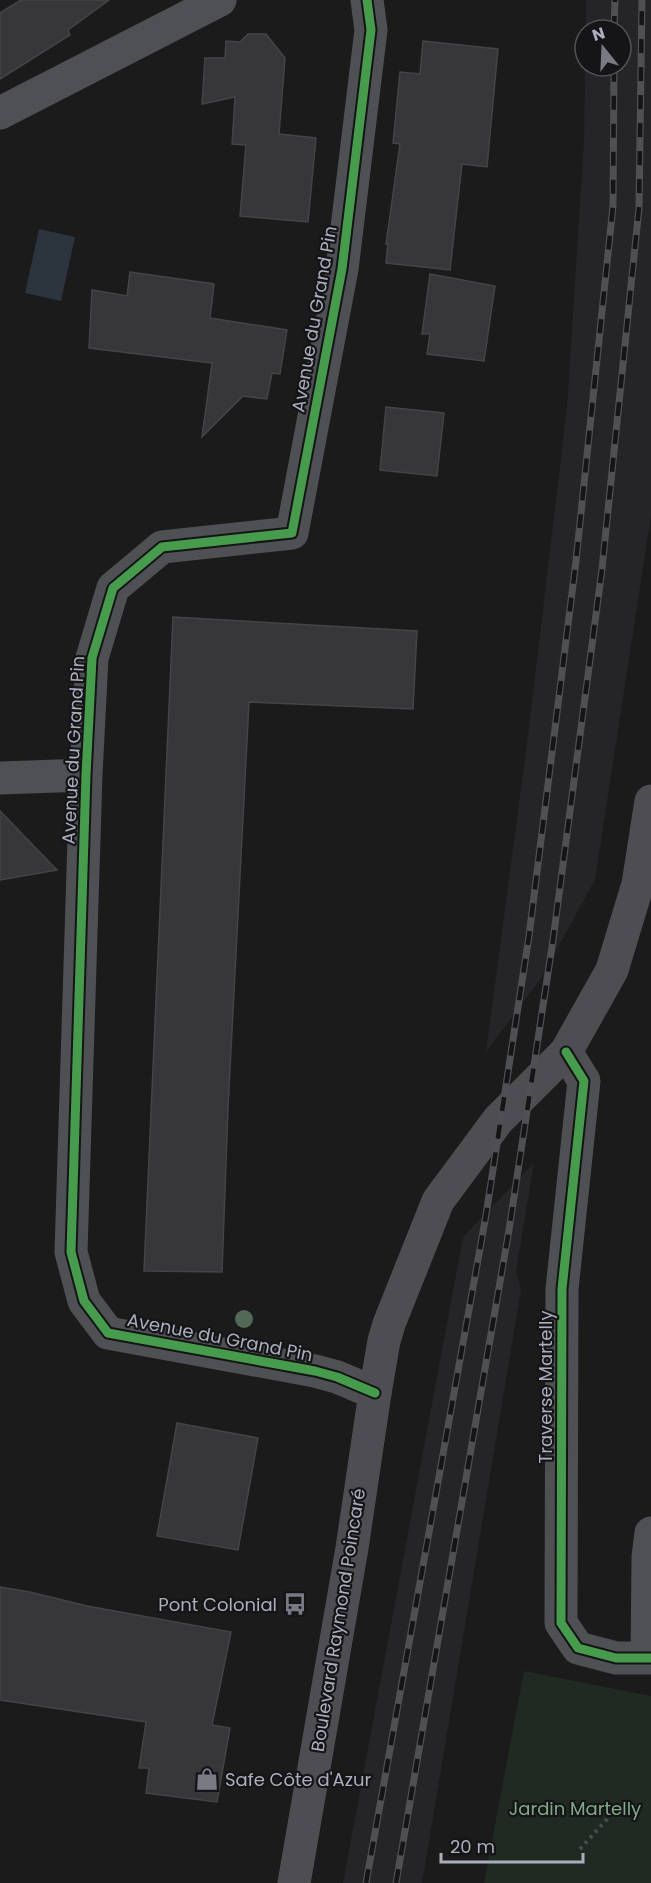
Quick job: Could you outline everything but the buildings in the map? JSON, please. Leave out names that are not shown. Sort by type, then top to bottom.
[{"type":"main road","name":"Boulevard Raymond Poincaré","points":[[294,1883],[352,1548],[375,1393],[389,1324],[438,1201],[498,1120],[566,1052],[612,970],[638,884],[651,801]]},
{"type":"street","points":[[0,114],[220,0]]},
{"type":"street","name":"Avenue du Grand Pin","points":[[367,0],[371,30],[342,269],[292,533],[162,547],[113,588],[92,658],[86,776],[71,1252],[84,1301],[108,1332],[315,1371],[337,1377],[375,1393]]},
{"type":"street","points":[[0,778],[86,776]]},
{"type":"street","name":"Traverse Martelly","points":[[566,1052],[584,1081],[562,1289],[561,1623],[578,1648],[616,1658],[649,1658],[648,1557],[651,1533]]},
{"type":"path","points":[[580,1850],[609,1816]]},
{"type":"shaded area","points":[[586,0],[651,0],[651,516],[595,880],[541,978],[486,1052],[528,736],[567,407],[584,142],[585,78],[633,78],[633,18],[586,18]]},
{"type":"shaded area","points":[[39,229],[75,237],[61,301],[25,293]]},
{"type":"shaded area","points":[[534,1163],[516,1271],[521,1290],[422,1883],[343,1883],[463,1237]]},
{"type":"green space","name":"Jardin Martelly","points":[[524,1671],[651,1696],[651,1883],[484,1883]]},
{"type":"railway","points":[[614,18],[615,0]]},
{"type":"railway","points":[[396,1883],[509,1230],[553,940],[602,569],[639,208],[642,0]]},
{"type":"railway","points":[[366,1883],[486,1215],[529,936],[576,561],[613,206],[614,78]]},
{"type":"cycle path","points":[[367,0],[371,30],[342,269],[292,533],[162,547],[113,588],[92,658],[86,775],[71,1252],[84,1301],[108,1333],[315,1371],[337,1377],[375,1393]]},
{"type":"cycle path","points":[[566,1052],[584,1081],[562,1289],[561,1623],[578,1648],[616,1658],[651,1658]]},
{"type":"place","name":"Pont Colonial","points":[[295,1604]]},
{"type":"place","name":"Safe Côte d'Azur","points":[[207,1779]]}]
